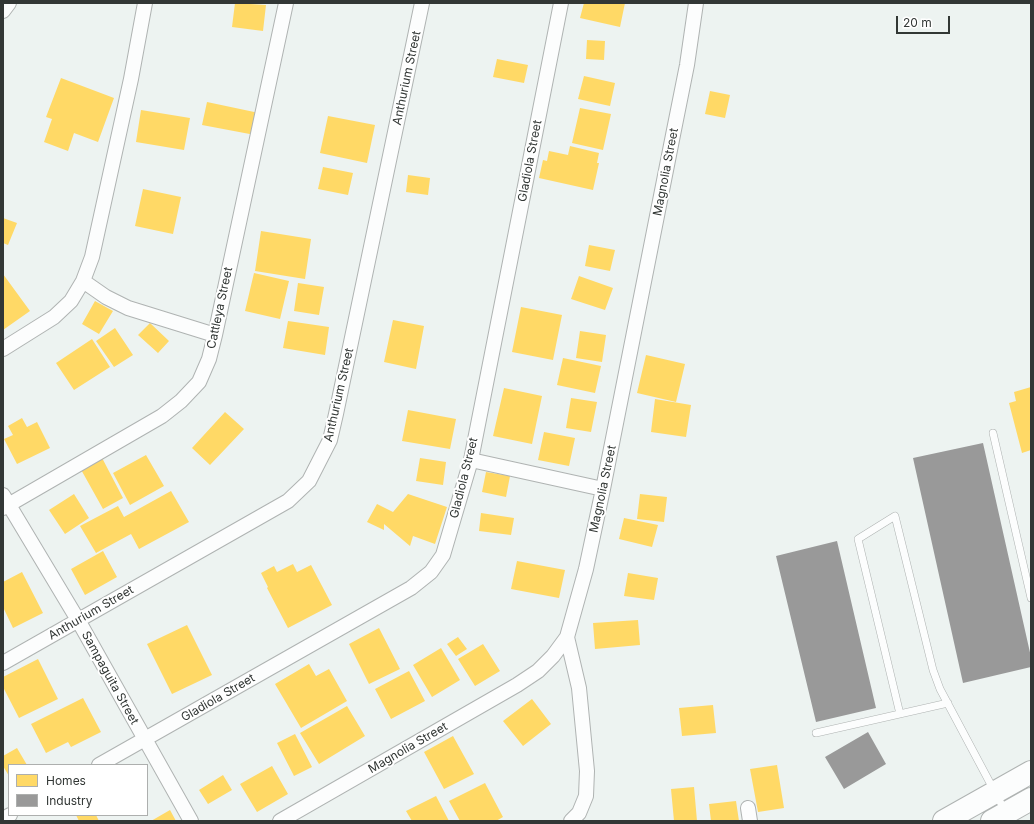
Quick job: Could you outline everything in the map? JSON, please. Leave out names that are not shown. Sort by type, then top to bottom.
[{"type":"highway","points":[[944,821],[1031,772]]},
{"type":"highway","points":[[999,817],[1031,799]]},
{"type":"street","points":[[3,11],[9,3]]},
{"type":"street","points":[[3,349],[54,317],[72,301],[83,281],[92,257],[131,79],[145,3]]},
{"type":"street","name":"Cattleya Street","points":[[5,502],[162,416],[181,401],[200,382],[209,359],[215,335],[286,3]]},
{"type":"street","name":"Anthurium Street","points":[[3,663],[288,501],[309,481],[330,440],[422,3]]},
{"type":"street","name":"Gladiola Street","points":[[101,764],[411,588],[431,572],[443,555],[471,460],[561,3]]},
{"type":"street","name":"Magnolia Street","points":[[280,821],[538,671],[553,656],[567,637],[586,569],[603,489],[687,65],[696,3]]},
{"type":"street","points":[[83,281],[106,297],[128,308],[215,335]]},
{"type":"street","points":[[471,460],[603,489]]},
{"type":"street","name":"Sampaguita Street","points":[[5,502],[78,620],[191,821]]},
{"type":"street","points":[[567,637],[579,688],[587,772],[586,796],[579,813],[571,821]]},
{"type":"lane","points":[[993,433],[1031,598]]},
{"type":"lane","points":[[900,714],[858,539],[895,516],[928,653],[940,689],[995,792],[999,817]]},
{"type":"lane","points":[[816,733],[948,703]]},
{"type":"building: Homes","points":[[235,3],[266,5],[263,31],[232,27]]},
{"type":"building: Homes","points":[[584,3],[625,3],[620,27],[580,18]]},
{"type":"building: Homes","points":[[587,40],[605,41],[604,60],[586,59]]},
{"type":"building: Homes","points":[[497,59],[528,65],[524,83],[493,77]]},
{"type":"building: Homes","points":[[584,76],[615,83],[610,106],[578,99]]},
{"type":"building: Homes","points":[[61,78],[114,98],[98,142],[74,133],[68,151],[44,142],[52,119],[46,117]]},
{"type":"building: Homes","points":[[710,91],[730,95],[725,118],[705,114]]},
{"type":"building: Homes","points":[[207,102],[259,113],[255,135],[202,125]]},
{"type":"building: Homes","points":[[580,108],[611,114],[603,150],[572,143]]},
{"type":"building: Homes","points":[[141,110],[190,118],[184,150],[136,142]]},
{"type":"building: Homes","points":[[328,116],[375,125],[367,163],[320,153]]},
{"type":"building: Homes","points":[[570,146],[599,153],[597,163],[599,163],[593,190],[539,178],[543,160],[547,161],[549,151],[568,155]]},
{"type":"building: Homes","points":[[323,167],[353,173],[348,195],[318,189]]},
{"type":"building: Homes","points":[[408,175],[430,178],[428,195],[406,192]]},
{"type":"building: Homes","points":[[143,189],[181,197],[173,234],[135,226]]},
{"type":"building: Homes","points":[[3,218],[17,223],[8,245],[3,243]]},
{"type":"building: Homes","points":[[261,231],[311,239],[305,279],[255,271]]},
{"type":"building: Homes","points":[[589,245],[615,250],[610,271],[585,266]]},
{"type":"building: Homes","points":[[254,273],[289,281],[280,319],[245,311]]},
{"type":"building: Homes","points":[[3,274],[30,311],[3,330]]},
{"type":"building: Homes","points":[[579,276],[613,288],[605,310],[571,299]]},
{"type":"building: Homes","points":[[298,283],[324,287],[319,315],[294,311]]},
{"type":"building: Homes","points":[[95,301],[113,311],[99,334],[82,324]]},
{"type":"building: Homes","points":[[521,307],[562,315],[553,360],[512,352]]},
{"type":"building: Homes","points":[[393,320],[424,326],[416,369],[384,362]]},
{"type":"building: Homes","points":[[288,321],[329,327],[325,355],[283,348]]},
{"type":"building: Homes","points":[[150,323],[169,341],[158,353],[138,335]]},
{"type":"building: Homes","points":[[115,328],[133,355],[114,367],[96,341]]},
{"type":"building: Homes","points":[[580,331],[606,335],[602,362],[576,358]]},
{"type":"building: Homes","points":[[92,339],[110,367],[74,390],[56,363]]},
{"type":"building: Homes","points":[[646,355],[685,364],[676,402],[637,393]]},
{"type":"building: Homes","points":[[563,358],[601,366],[595,393],[557,385]]},
{"type":"building: Homes","points":[[1031,387],[1031,450],[1022,453],[1009,403],[1016,401],[1014,392]]},
{"type":"building: Homes","points":[[504,388],[542,396],[532,444],[493,436]]},
{"type":"building: Homes","points":[[571,398],[597,402],[591,432],[566,428]]},
{"type":"building: Homes","points":[[655,399],[691,405],[686,437],[651,432]]},
{"type":"building: Homes","points":[[408,410],[456,419],[450,449],[402,441]]},
{"type":"building: Homes","points":[[225,412],[244,429],[210,465],[192,448]]},
{"type":"building: Homes","points":[[22,418],[27,427],[37,422],[50,448],[17,464],[4,439],[13,435],[8,426]]},
{"type":"building: Homes","points":[[544,432],[575,438],[569,466],[538,460]]},
{"type":"building: Homes","points":[[100,454],[123,498],[103,509],[79,466]]},
{"type":"building: Homes","points":[[146,455],[164,486],[130,505],[113,473]]},
{"type":"building: Homes","points":[[420,458],[446,462],[443,485],[416,481]]},
{"type":"building: Homes","points":[[486,472],[510,476],[506,497],[482,492]]},
{"type":"building: Homes","points":[[171,491],[189,522],[139,549],[131,534],[96,553],[80,526],[118,506],[124,517]]},
{"type":"building: Homes","points":[[74,494],[89,518],[65,534],[49,510]]},
{"type":"building: Homes","points":[[408,494],[447,507],[435,544],[413,536],[410,546],[384,524],[384,530],[367,522],[377,504],[393,512]]},
{"type":"building: Homes","points":[[640,494],[667,497],[664,522],[637,519]]},
{"type":"building: Homes","points":[[481,513],[514,518],[511,535],[479,531]]},
{"type":"building: Homes","points":[[624,518],[658,525],[652,547],[619,539]]},
{"type":"building: Homes","points":[[103,551],[117,577],[85,595],[71,569]]},
{"type":"building: Homes","points":[[517,561],[565,570],[559,598],[511,589]]},
{"type":"building: Homes","points":[[293,564],[297,572],[311,565],[332,605],[288,628],[267,588],[268,587],[261,573],[274,566],[277,572]]},
{"type":"building: Homes","points":[[22,572],[43,613],[13,628],[3,607],[3,582]]},
{"type":"building: Homes","points":[[628,573],[658,578],[654,600],[624,596]]},
{"type":"building: Homes","points":[[638,620],[640,645],[595,649],[593,623]]},
{"type":"building: Homes","points":[[187,625],[212,675],[172,694],[147,644]]},
{"type":"building: Homes","points":[[379,628],[400,669],[369,684],[349,644]]},
{"type":"building: Homes","points":[[458,637],[467,649],[456,656],[447,644]]},
{"type":"building: Homes","points":[[483,644],[500,671],[475,686],[458,659]]},
{"type":"building: Homes","points":[[441,648],[460,680],[432,697],[413,665]]},
{"type":"building: Homes","points":[[38,659],[58,699],[19,718],[3,687],[3,677]]},
{"type":"building: Homes","points":[[309,664],[316,676],[329,669],[347,701],[301,728],[275,684]]},
{"type":"building: Homes","points":[[409,671],[425,701],[391,719],[375,689]]},
{"type":"building: Homes","points":[[83,698],[101,732],[71,747],[68,742],[46,753],[31,724]]},
{"type":"building: Homes","points":[[532,699],[551,724],[523,746],[503,721]]},
{"type":"building: Homes","points":[[713,705],[716,733],[682,736],[679,708]]},
{"type":"building: Homes","points":[[347,706],[365,736],[319,764],[300,733]]},
{"type":"building: Homes","points":[[295,734],[312,767],[294,776],[277,743]]},
{"type":"building: Homes","points":[[453,736],[474,774],[444,789],[424,752]]},
{"type":"building: Homes","points":[[17,748],[26,764],[8,764],[8,774],[3,766],[3,756]]},
{"type":"building: Homes","points":[[777,765],[784,808],[758,812],[750,769]]},
{"type":"building: Homes","points":[[272,766],[288,794],[257,812],[240,784]]},
{"type":"building: Homes","points":[[223,775],[232,790],[208,804],[199,790]]},
{"type":"building: Homes","points":[[485,783],[503,817],[496,821],[460,821],[449,801]]},
{"type":"building: Homes","points":[[694,787],[697,821],[674,821],[671,789]]},
{"type":"building: Homes","points":[[436,796],[449,821],[412,821],[406,811]]},
{"type":"building: Homes","points":[[736,801],[739,821],[711,821],[709,804]]},
{"type":"building: Homes","points":[[170,810],[176,821],[151,821]]},
{"type":"building: Homes","points":[[76,816],[96,816],[99,821],[79,821]]},
{"type":"building: Industry","points":[[983,443],[1031,657],[1031,667],[963,683],[913,458]]},
{"type":"building: Industry","points":[[837,541],[876,708],[816,722],[776,556]]},
{"type":"building: Industry","points":[[868,732],[886,764],[844,789],[825,757]]}]
